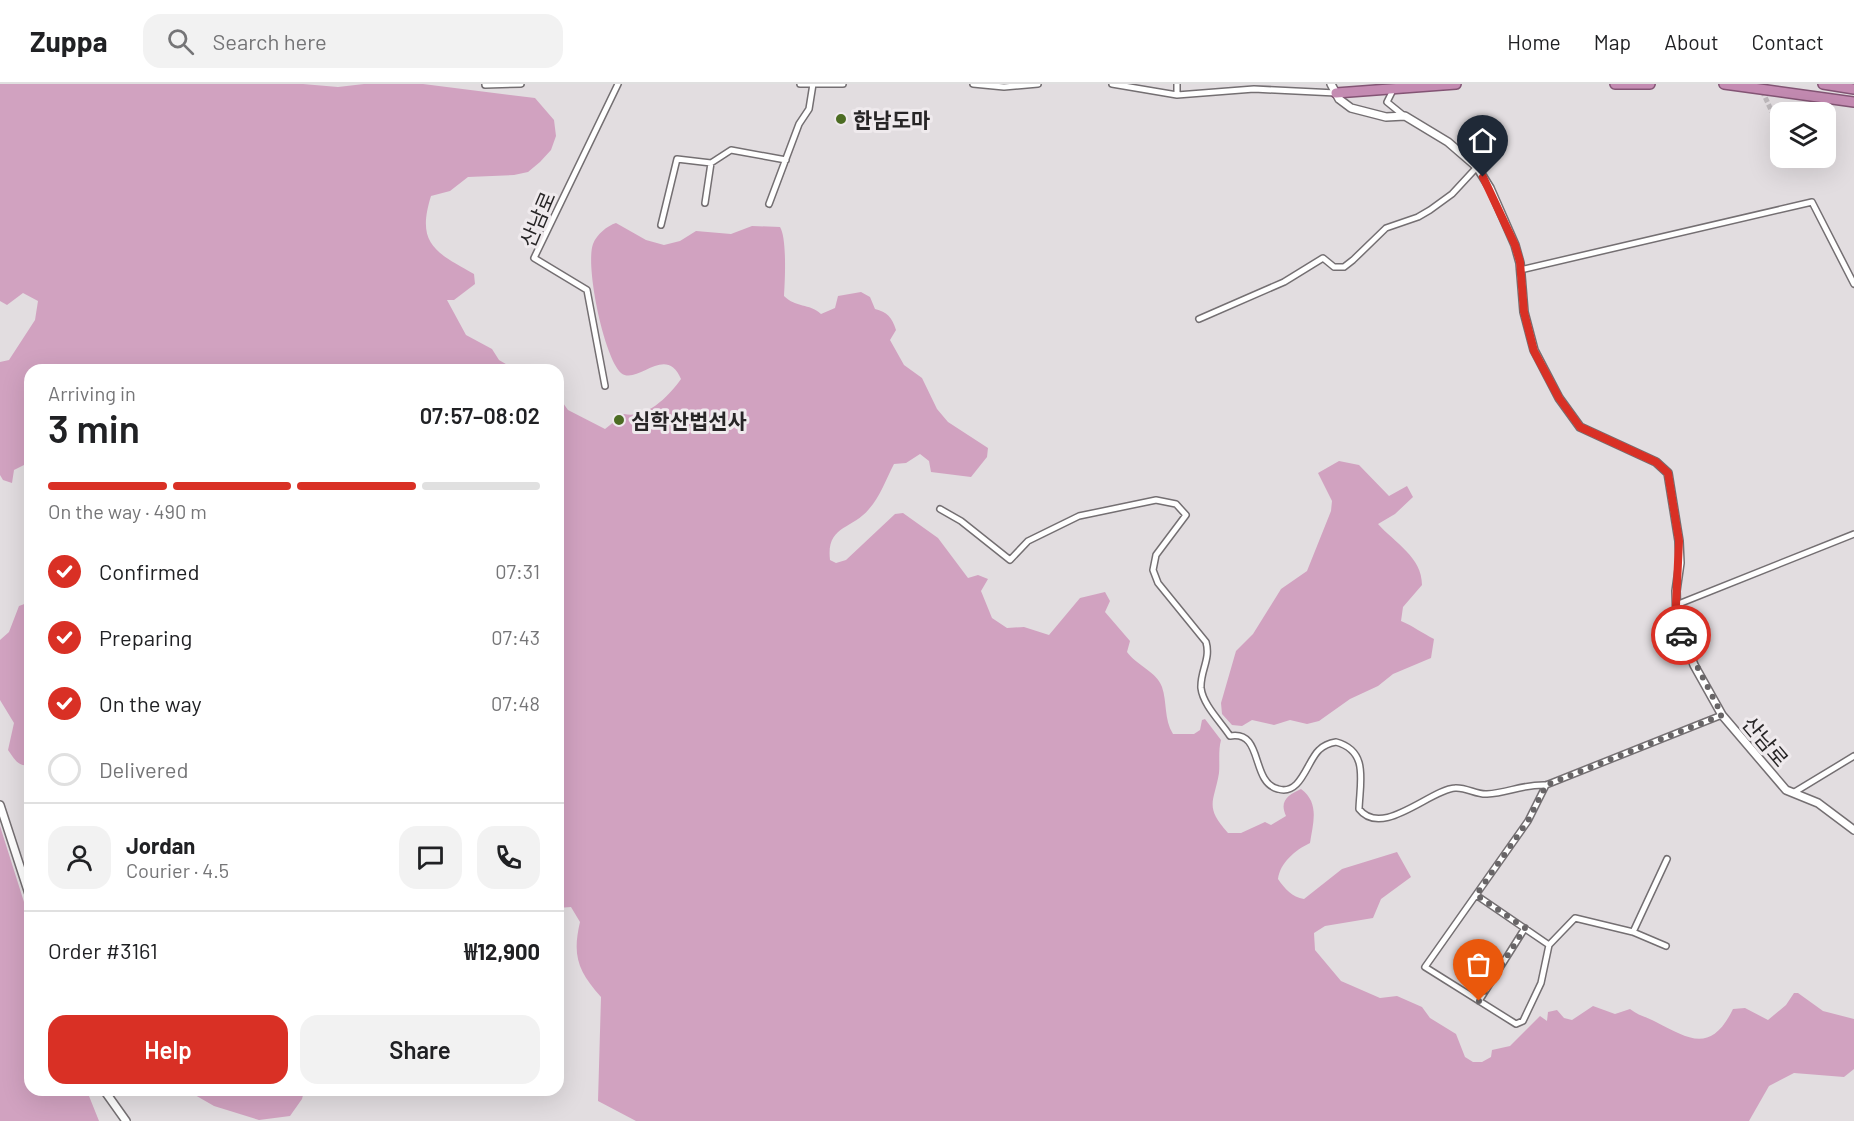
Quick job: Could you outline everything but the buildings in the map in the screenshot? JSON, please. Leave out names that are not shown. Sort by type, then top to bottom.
[{"type":"highway","points":[[1336,93],[1456,84]]},
{"type":"highway","points":[[1615,84],[1650,84]]},
{"type":"highway","points":[[1724,84],[1854,102]]},
{"type":"highway","points":[[1823,84],[1854,89]]},
{"type":"street","points":[[485,85],[521,84]]},
{"type":"street","name":"산남로","points":[[605,386],[587,290],[534,258],[618,84]]},
{"type":"street","points":[[800,84],[843,84]]},
{"type":"street","points":[[973,84],[1004,87],[1038,84]]},
{"type":"street","points":[[1112,84],[1177,95],[1254,89],[1336,93]]},
{"type":"street","points":[[1331,84],[1336,93]]},
{"type":"street","points":[[769,204],[799,124],[809,109],[813,85]]},
{"type":"street","points":[[1177,85],[1177,95]]},
{"type":"street","points":[[1395,88],[1387,102],[1395,111],[1405,116]]},
{"type":"street","name":"산남로","points":[[1336,93],[1351,108],[1363,113],[1386,117],[1405,116],[1448,142],[1476,167],[1490,188],[1515,245],[1524,312],[1534,351],[1573,420],[1590,433],[1656,462],[1668,473],[1679,541],[1676,605],[1682,638],[1722,715],[1792,794],[1818,804],[1854,830]]},
{"type":"street","points":[[661,225],[677,159],[711,163],[731,150],[786,160]]},
{"type":"street","points":[[705,203],[711,163]]},
{"type":"street","points":[[1199,319],[1284,282],[1323,258],[1334,267],[1344,267],[1386,228],[1418,217],[1452,194],[1476,167]]},
{"type":"street","points":[[1520,270],[1812,202],[1854,284]]},
{"type":"street","points":[[940,509],[961,521],[1010,560],[1028,541],[1079,516],[1156,500],[1176,504],[1183,509],[1186,515],[1183,522],[1156,555],[1153,570],[1158,583],[1206,642],[1209,652],[1201,687],[1204,698],[1230,736],[1240,734],[1245,737],[1256,753],[1258,770],[1279,790],[1293,787],[1320,748],[1336,741],[1356,752],[1360,762],[1359,809],[1370,818],[1387,818],[1454,788],[1485,795],[1528,784],[1546,785],[1722,715]]},
{"type":"street","points":[[1676,605],[1854,534]]},
{"type":"street","points":[[1792,794],[1854,756]]},
{"type":"street","points":[[1546,785],[1528,821],[1425,967],[1516,1024],[1523,1021],[1541,983],[1550,945],[1575,918],[1633,932],[1666,946]]},
{"type":"street","points":[[0,805],[24,879]]},
{"type":"street","points":[[1633,932],[1667,859]]},
{"type":"street","points":[[1476,895],[1550,945]]},
{"type":"street","points":[[1479,1001],[1525,928]]},
{"type":"street","points":[[108,1096],[126,1121]]},
{"type":"shaded area","points":[[0,84],[303,84],[338,87],[364,84],[423,84],[535,98],[554,120],[556,136],[551,150],[528,172],[514,175],[468,177],[450,191],[431,196],[427,212],[426,225],[432,245],[449,259],[474,274],[475,284],[454,300],[447,300],[466,335],[492,349],[499,360],[506,364],[24,364],[24,465],[14,470],[12,483],[3,480],[0,475],[0,362],[9,360],[35,320],[38,301],[23,293],[7,305],[0,301]]},
{"type":"shaded area","points":[[616,223],[646,240],[664,245],[680,241],[696,231],[731,234],[752,226],[780,227],[785,249],[784,296],[789,300],[812,308],[821,314],[835,308],[838,296],[861,292],[870,297],[875,309],[883,312],[893,322],[896,330],[890,340],[904,365],[922,378],[937,409],[948,422],[988,448],[987,457],[971,477],[931,472],[929,461],[920,454],[906,463],[894,464],[880,493],[869,509],[836,534],[832,540],[830,560],[836,563],[846,560],[895,514],[903,513],[938,538],[968,578],[978,575],[988,579],[981,591],[992,618],[1007,628],[1024,627],[1049,635],[1080,598],[1105,592],[1110,601],[1105,612],[1130,641],[1127,652],[1156,677],[1162,687],[1168,723],[1173,734],[1194,734],[1200,730],[1202,720],[1205,719],[1221,740],[1213,810],[1228,833],[1241,833],[1265,822],[1271,825],[1286,816],[1284,802],[1301,789],[1311,801],[1314,814],[1310,843],[1289,858],[1279,873],[1278,879],[1289,892],[1304,899],[1342,869],[1397,852],[1411,877],[1381,899],[1373,918],[1325,926],[1314,933],[1315,950],[1341,981],[1380,998],[1397,996],[1422,1007],[1430,1018],[1456,1034],[1465,1057],[1473,1062],[1482,1062],[1491,1057],[1492,1050],[1510,1046],[1540,1016],[1547,1021],[1548,1012],[1557,1010],[1564,1018],[1572,1020],[1593,1006],[1615,1014],[1630,1009],[1679,1033],[1699,1039],[1716,1032],[1725,1023],[1733,1009],[1745,1008],[1768,1020],[1786,1005],[1794,993],[1798,993],[1823,1011],[1854,1019],[1854,1069],[1844,1077],[1794,1073],[1769,1086],[1749,1121],[636,1121],[598,1101],[601,997],[587,979],[579,962],[577,944],[580,922],[571,907],[564,908],[564,404],[568,410],[605,429],[624,414],[641,413],[657,405],[681,379],[675,369],[668,365],[651,367],[628,376],[621,373],[615,364],[608,349],[598,311],[592,271],[593,244],[606,228]]},
{"type":"shaded area","points":[[1339,461],[1359,465],[1389,496],[1407,486],[1413,497],[1395,514],[1378,524],[1413,558],[1418,566],[1422,585],[1403,607],[1401,621],[1434,639],[1431,658],[1393,674],[1378,686],[1350,699],[1319,721],[1307,724],[1290,720],[1274,725],[1252,720],[1242,726],[1232,725],[1222,714],[1221,703],[1236,651],[1253,634],[1281,589],[1307,571],[1331,511],[1332,501],[1318,473]]},
{"type":"shaded area","points":[[24,604],[24,765],[17,762],[8,750],[14,723],[0,700],[0,640],[9,632],[19,606]]},
{"type":"shaded area","points":[[0,826],[24,902],[24,1096],[89,1096],[99,1121],[0,1121]]},
{"type":"shaded area","points":[[197,1096],[303,1096],[290,1116],[259,1120],[214,1106]]},
{"type":"tunnel","points":[[1759,84],[1770,108]]},
{"type":"way so far","points":[[1479,1001],[1525,928],[1476,895],[1528,821],[1546,785],[1722,715],[1681,635]]},
{"type":"place","name":"한남도마","points":[[841,119]]},
{"type":"place","name":"심학산법선사","points":[[619,420]]},
{"type":"route","points":[[1483,177],[1515,245],[1520,262],[1524,312],[1534,351],[1559,398],[1580,427],[1656,462],[1668,473],[1679,541],[1680,562],[1676,605],[1677,622],[1681,635]]}]
